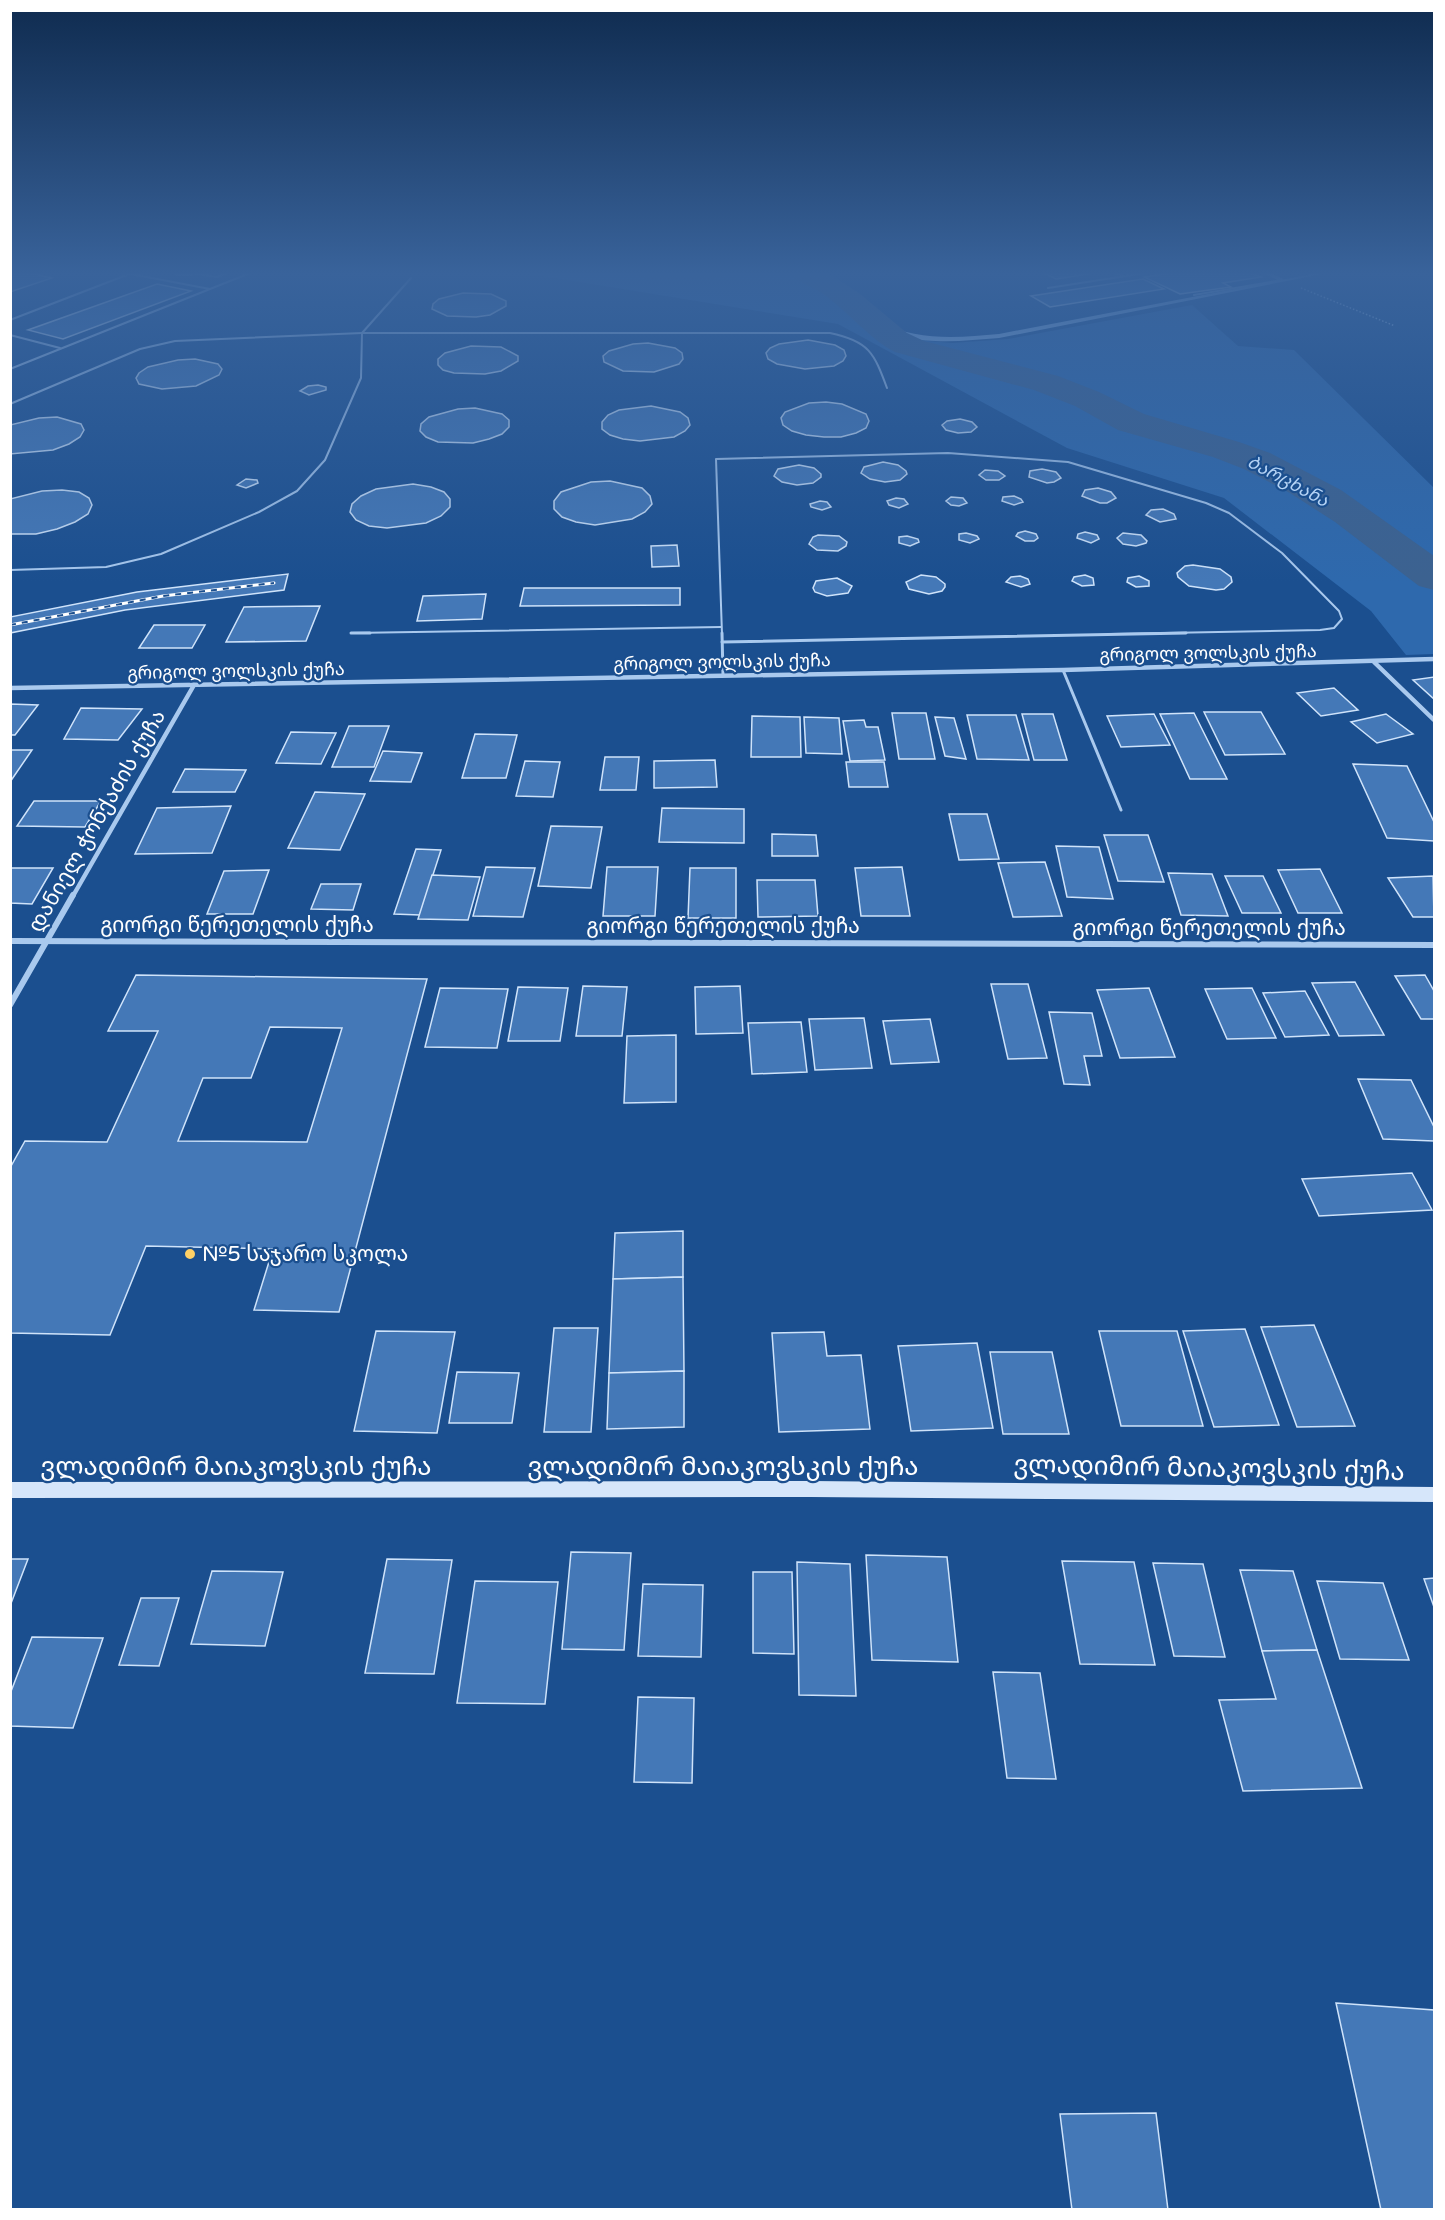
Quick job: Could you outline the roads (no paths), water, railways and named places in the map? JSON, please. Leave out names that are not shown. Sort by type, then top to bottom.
[{"type":"main road","name":"ვლადიმირ მაიაკოვსკის ქუჩა","points":[[10,1490],[823,1489],[1434,1494]]},
{"type":"street","name":"გრიგოლ ვოლსკის ქუჩა","points":[[10,688],[1063,670],[1434,659]]},
{"type":"street","points":[[1374,662],[1434,720]]},
{"type":"street","name":"დანიელ ჭონქაძის ქუჩა","points":[[10,1005],[194,685]]},
{"type":"street","name":"გიორგი წერეთელის ქუჩა","points":[[10,941],[1434,945]]},
{"type":"lane","points":[[10,404],[81,375]]},
{"type":"lane","points":[[10,570],[106,567],[161,554],[258,512],[297,491],[325,460],[361,375]]},
{"type":"lane","points":[[882,375],[887,388]]},
{"type":"lane","points":[[722,642],[1320,630],[1334,628],[1342,620],[1340,611],[1287,558],[1219,508],[1068,462],[948,453],[716,459],[723,675]]},
{"type":"lane","points":[[351,633],[721,627]]},
{"type":"lane","points":[[1063,670],[1121,810]]},
{"type":"waterway","name":"ბარცხანა","points":[[1019,375],[1087,399],[1131,422],[1226,449],[1281,472],[1350,513],[1434,577]]},
{"type":"railway","points":[[10,625],[163,596],[274,583]]},
{"type":"place","name":"№5 საჯარო სკოლა","points":[[190,1254]]}]
